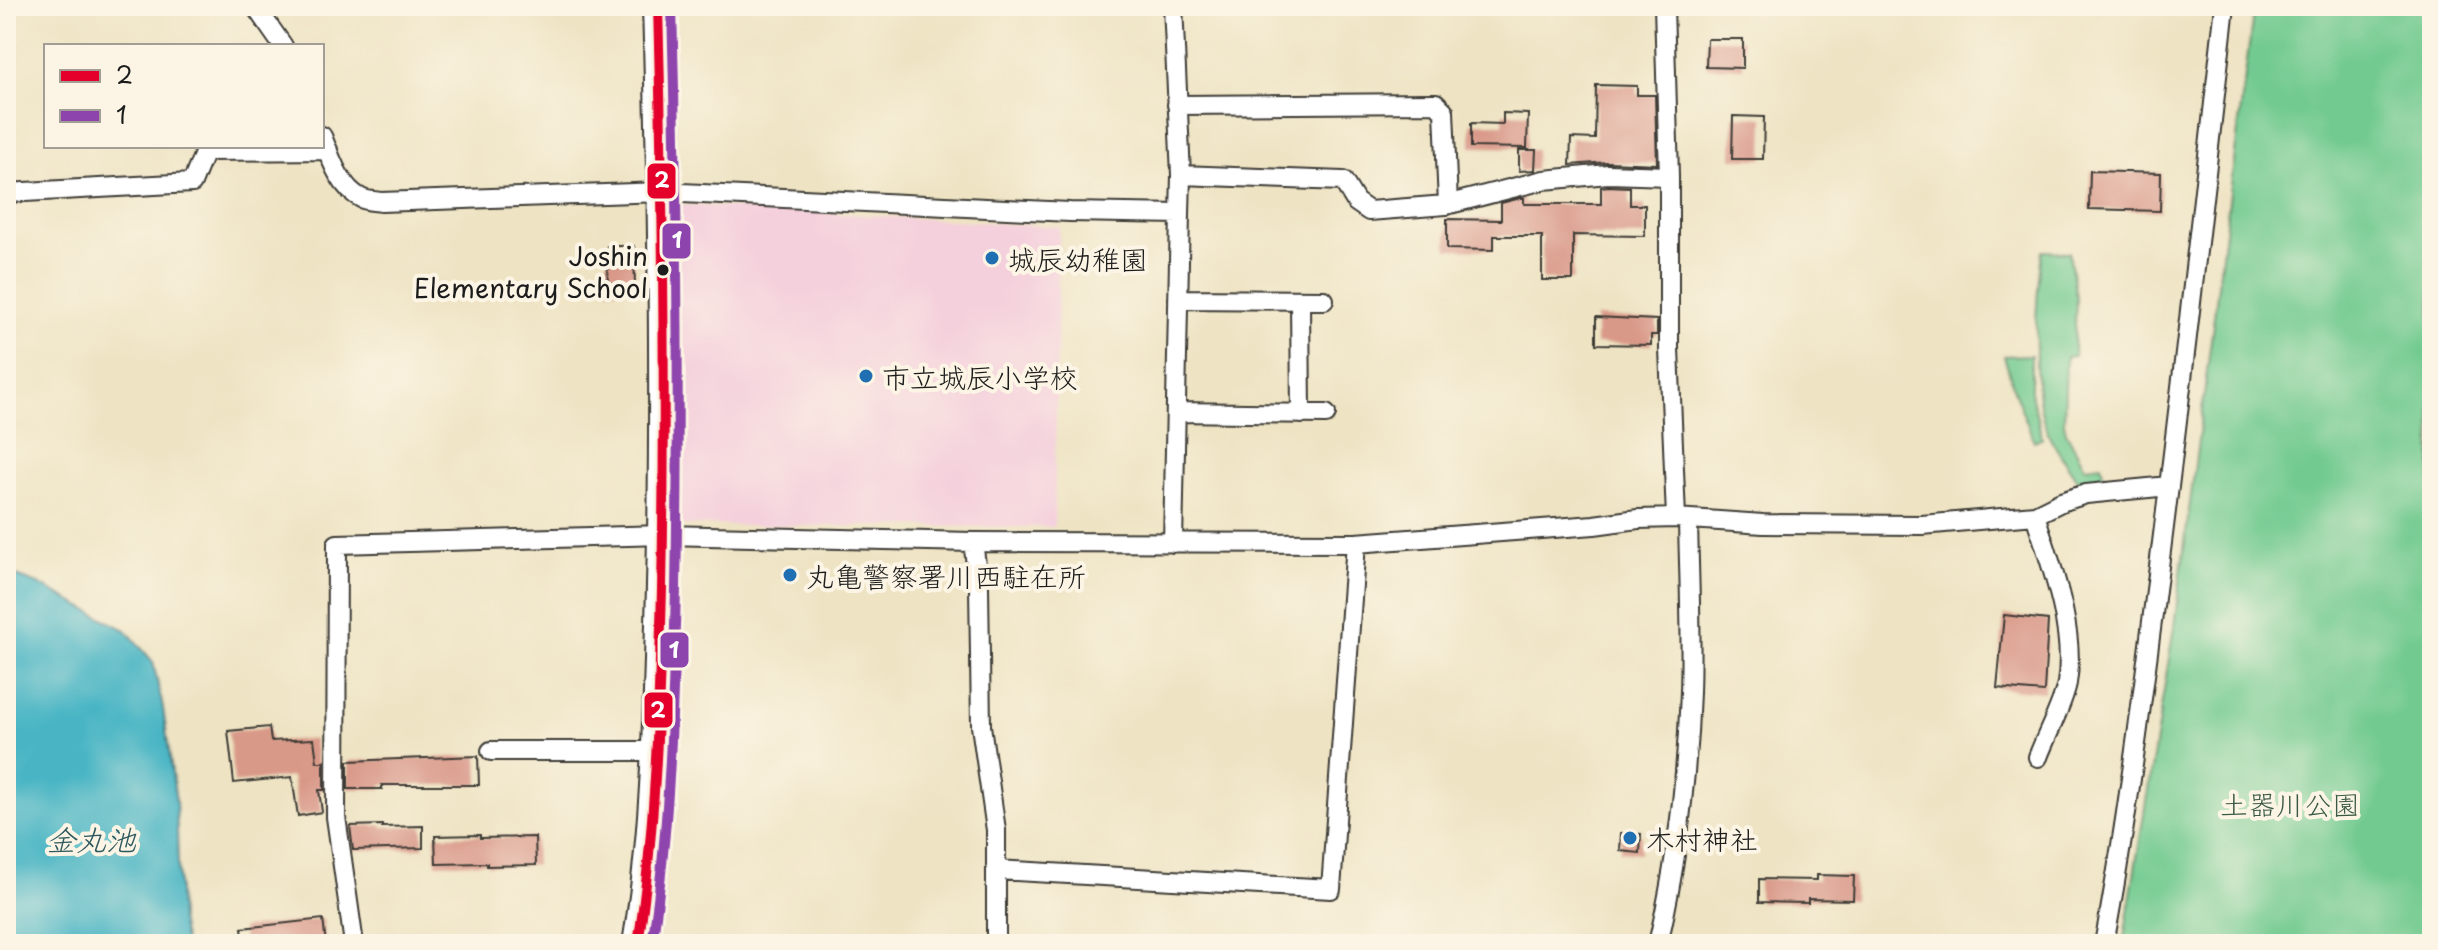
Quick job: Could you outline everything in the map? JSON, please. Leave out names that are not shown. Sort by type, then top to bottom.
[{"type":"main road","points":[[638,944],[652,839],[664,535],[658,6]]},
{"type":"street","points":[[255,6],[282,44]]},
{"type":"street","points":[[1173,6],[1181,175],[1173,543]]},
{"type":"street","points":[[1661,944],[1660,935],[1674,876],[1681,819],[1689,707],[1682,519],[1669,349],[1669,176],[1664,6]]},
{"type":"street","points":[[2104,944],[2119,864],[2169,486],[2225,6]]},
{"type":"street","points":[[1177,105],[1436,103],[1444,111],[1448,204]]},
{"type":"street","points":[[325,143],[336,170],[349,189],[361,198],[381,202],[662,192],[1070,212],[1180,214]]},
{"type":"street","points":[[6,193],[192,183],[205,151],[250,148]]},
{"type":"street","points":[[1181,175],[1343,181],[1356,202],[1369,211],[1448,204],[1544,180],[1608,174],[1669,176]]},
{"type":"street","points":[[1178,299],[1324,300]]},
{"type":"street","points":[[1300,300],[1301,414]]},
{"type":"street","points":[[1176,412],[1326,414]]},
{"type":"street","points":[[354,944],[336,817],[337,544],[664,535],[973,542],[1356,543],[1638,519],[1922,525],[2035,515],[2086,494],[2169,486]]},
{"type":"street","points":[[2035,515],[2051,565],[2070,650],[2067,685],[2038,757]]},
{"type":"street","points":[[973,542],[979,587],[981,726],[996,830],[996,944]]},
{"type":"street","points":[[997,870],[1331,889],[1356,543]]},
{"type":"street","points":[[491,751],[657,751]]},
{"type":"shaded area","name":"市立城辰小学校","points":[[678,204],[1059,227],[1054,527],[674,525]]},
{"type":"green space","name":"土器川公園","points":[[2254,6],[2431,6],[2432,944],[2123,944],[2174,627]]},
{"type":"green space","points":[[2042,251],[2069,252],[2076,297],[2074,356],[2066,357],[2064,423],[2085,467],[2101,465],[2106,484],[2082,487],[2049,435],[2043,417],[2036,371]]},
{"type":"green space","points":[[2031,355],[2031,393],[2042,438],[2034,441],[2004,356]]},
{"type":"water","name":"金丸池","points":[[6,572],[38,584],[126,630],[153,662],[176,801],[180,920],[185,944],[6,944]]},
{"type":"building","points":[[1707,39],[1743,39],[1743,68],[1706,67]]},
{"type":"building","points":[[1596,85],[1637,86],[1637,95],[1655,95],[1657,164],[1608,162],[1570,165],[1571,138],[1595,139]]},
{"type":"building","points":[[1503,113],[1528,114],[1527,148],[1471,147],[1471,123],[1503,124]]},
{"type":"building","points":[[1733,116],[1764,117],[1763,159],[1732,159]]},
{"type":"building","points":[[1519,150],[1536,150],[1535,170],[1519,171]]},
{"type":"building","points":[[2090,171],[2161,173],[2160,211],[2089,209]]},
{"type":"building","points":[[1601,187],[1630,187],[1630,205],[1645,205],[1645,236],[1573,235],[1573,280],[1542,280],[1542,236],[1494,236],[1494,250],[1447,249],[1447,219],[1501,220],[1501,203],[1521,198],[1524,198],[1524,204],[1601,204]]},
{"type":"building","points":[[607,246],[634,246],[635,290],[608,290]]},
{"type":"building","points":[[1596,317],[1657,320],[1657,335],[1651,335],[1651,345],[1596,344]]},
{"type":"building","points":[[2004,615],[2048,620],[2044,692],[1997,688]]},
{"type":"building","points":[[269,727],[271,741],[314,739],[317,762],[324,762],[324,790],[319,790],[322,812],[298,816],[292,777],[234,783],[228,731]]},
{"type":"building","points":[[478,756],[479,785],[382,785],[382,789],[348,789],[348,761]]},
{"type":"building","points":[[350,826],[423,826],[423,848],[353,850]]},
{"type":"building","points":[[1621,833],[1641,834],[1640,853],[1620,851]]},
{"type":"building","points":[[480,835],[480,838],[535,837],[536,865],[436,864],[435,836]]},
{"type":"building","points":[[1817,875],[1854,876],[1853,900],[1759,902],[1759,879],[1817,880]]},
{"type":"building","points":[[323,919],[326,944],[244,944],[242,928]]},
{"type":"transit line","name":"2","points":[[638,944],[653,811],[662,588],[664,442],[658,6]]},
{"type":"transit line","name":"1","points":[[652,944],[667,811],[676,588],[678,442],[672,6]]},
{"type":"place","name":"城辰幼稚園","points":[[992,258]]},
{"type":"place","name":"Joshin Elementary School","points":[[663,270]]},
{"type":"place","name":"市立城辰小学校","points":[[866,376]]},
{"type":"place","name":"丸亀警察署川西駐在所","points":[[790,575]]},
{"type":"place","name":"木村神社","points":[[1630,838]]}]
